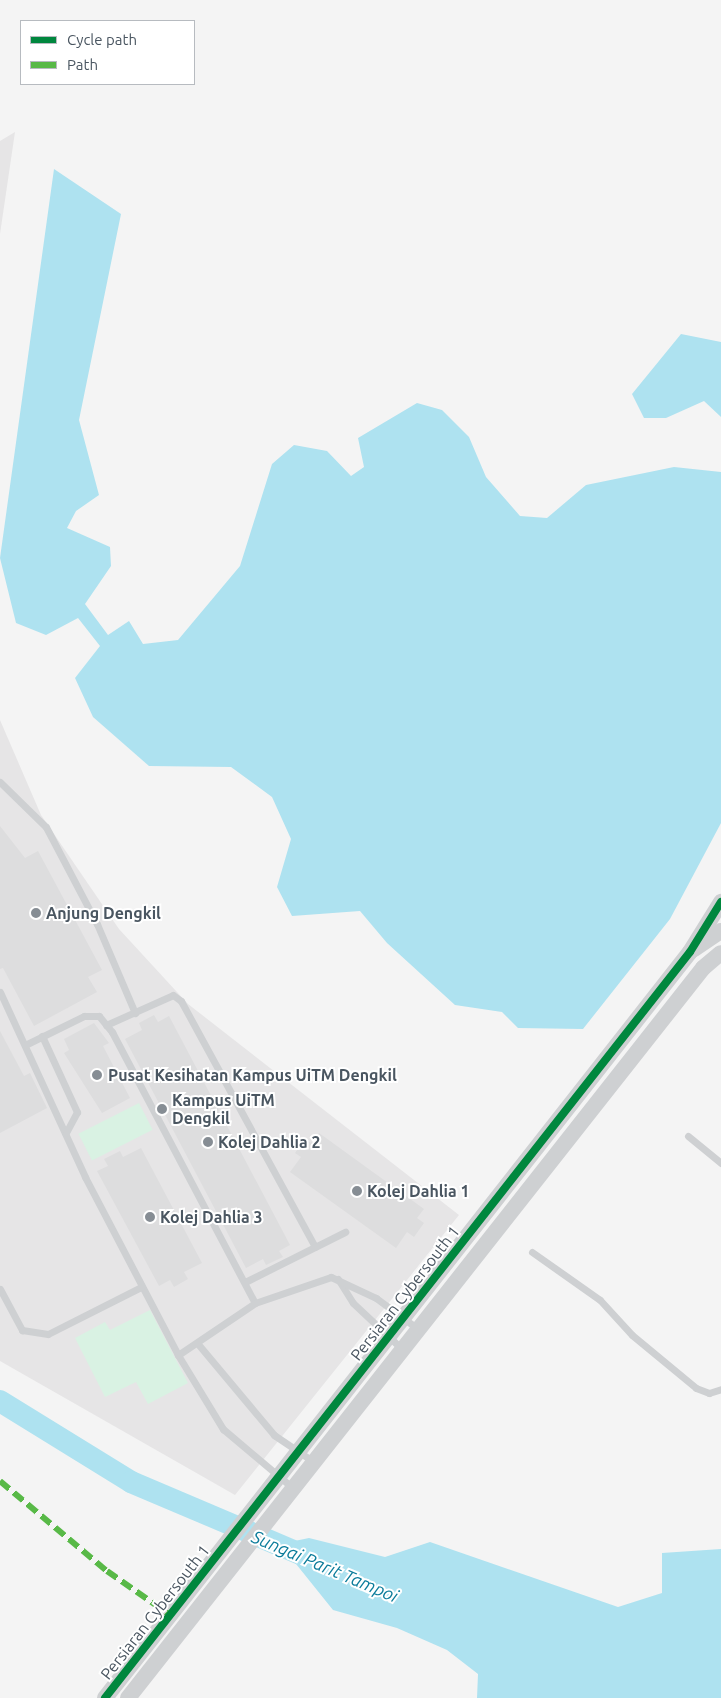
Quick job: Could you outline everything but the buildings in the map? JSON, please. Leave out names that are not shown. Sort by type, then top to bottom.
[{"type":"street","name":"Persiaran Cybersouth 1","points":[[105,1698],[690,952],[721,902]]},
{"type":"street","points":[[690,952],[721,932]]},
{"type":"street","name":"Persiaran Cybersouth 1","points":[[128,1698],[234,1566],[703,968],[721,953]]},
{"type":"lane","points":[[0,782],[46,827],[98,924],[135,1013]]},
{"type":"lane","points":[[0,992],[141,1288],[178,1355],[224,1429],[278,1478],[294,1489]]},
{"type":"lane","points":[[106,1025],[173,995],[181,1000],[315,1246]]},
{"type":"lane","points":[[25,1045],[92,1014],[106,1025],[247,1281],[256,1303]]},
{"type":"lane","points":[[42,1036],[77,1112],[66,1132]]},
{"type":"lane","points":[[688,1136],[721,1163]]},
{"type":"lane","points":[[247,1281],[345,1232]]},
{"type":"lane","points":[[532,1252],[600,1300],[632,1335],[696,1388],[709,1393],[721,1389]]},
{"type":"lane","points":[[178,1355],[198,1344],[256,1303],[319,1279],[338,1279],[403,1317],[418,1329]]},
{"type":"lane","points":[[338,1279],[353,1303],[387,1338],[402,1350]]},
{"type":"lane","points":[[0,1289],[22,1330],[42,1334],[141,1288]]},
{"type":"lane","points":[[198,1344],[247,1407],[274,1435],[315,1462]]},
{"type":"shaded area","points":[[15,132],[0,234],[0,141]]},
{"type":"shaded area","name":"Kampus UiTM Dengkil","points":[[0,720],[41,815],[119,929],[188,1004],[459,1215],[235,1495],[0,1361]]},
{"type":"green space","points":[[139,1103],[153,1130],[92,1161],[78,1134]]},
{"type":"green space","points":[[150,1310],[188,1383],[148,1404],[136,1382],[105,1397],[75,1338],[105,1322],[110,1330]]},
{"type":"water","points":[[54,169],[121,214],[79,420],[99,495],[76,511],[67,528],[110,547],[111,566],[85,604],[108,635],[129,621],[143,644],[178,640],[240,566],[272,464],[294,445],[327,451],[351,476],[364,467],[358,438],[417,403],[442,410],[469,437],[486,477],[520,516],[547,518],[586,485],[674,467],[721,472],[721,823],[670,919],[583,1029],[518,1028],[502,1012],[455,1005],[387,943],[360,911],[292,916],[277,887],[291,839],[272,797],[231,767],[149,766],[93,717],[75,678],[100,646],[78,618],[46,635],[16,623],[0,558]]},
{"type":"water","points":[[681,334],[721,342],[721,417],[704,401],[666,418],[644,418],[632,394]]},
{"type":"water","points":[[309,1538],[385,1557],[430,1542],[618,1607],[662,1593],[662,1553],[721,1549],[721,1698],[477,1698],[478,1674],[447,1650],[397,1628],[333,1610],[280,1544]]},
{"type":"waterway","name":"Sungai Parit Tampoi","points":[[0,1401],[131,1482],[308,1557]]},
{"type":"marked path","points":[[0,1481],[107,1571],[170,1615]]},
{"type":"cycle path","points":[[105,1698],[690,952],[721,902]]},
{"type":"place","name":"Anjung Dengkil","points":[[36,913]]},
{"type":"place","name":"Pusat Kesihatan Kampus UiTM Dengkil","points":[[97,1075]]},
{"type":"place","name":"Kampus UiTM Dengkil","points":[[162,1109]]},
{"type":"place","name":"Kolej Dahlia 2","points":[[208,1142]]},
{"type":"place","name":"Kolej Dahlia 1","points":[[357,1191]]},
{"type":"place","name":"Kolej Dahlia 3","points":[[150,1217]]}]
